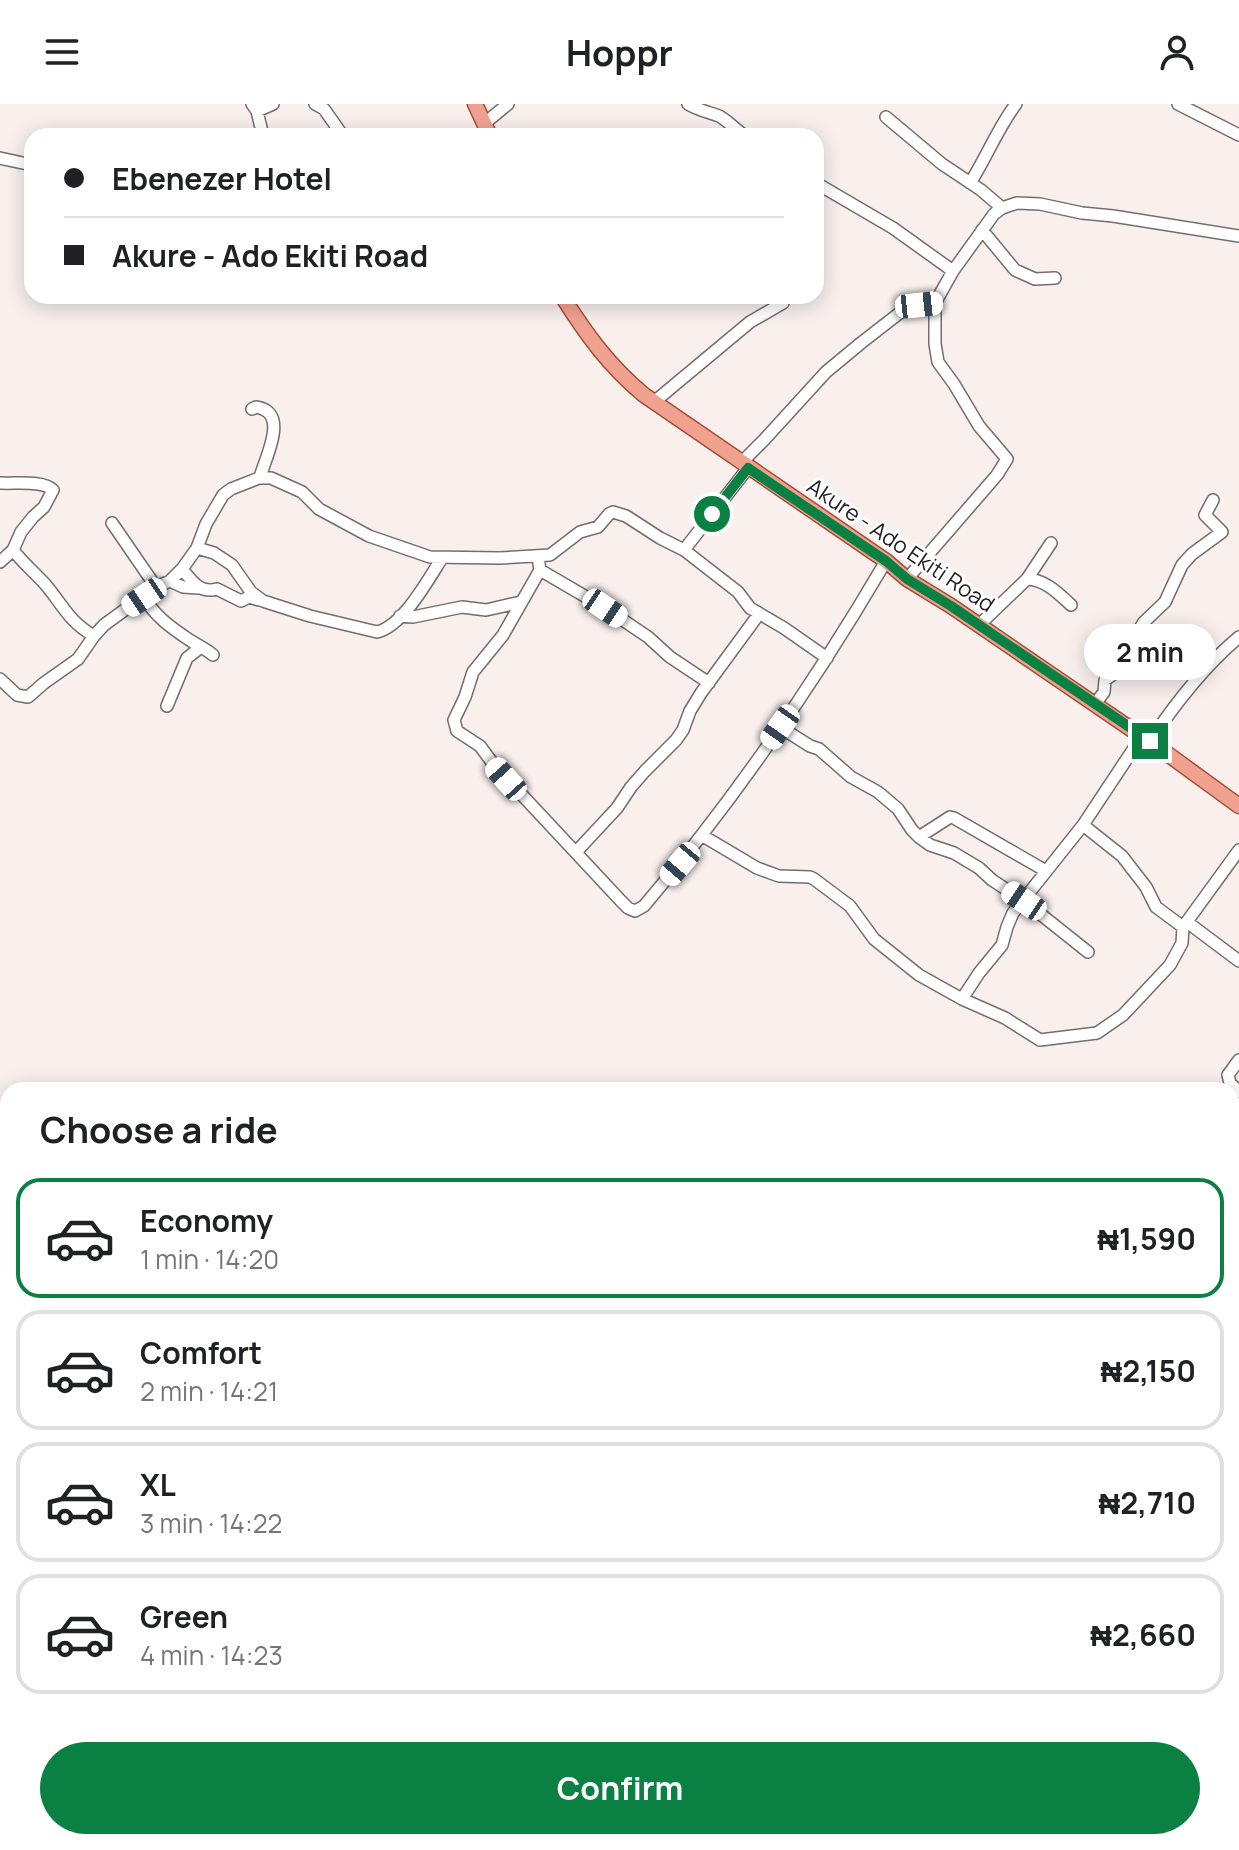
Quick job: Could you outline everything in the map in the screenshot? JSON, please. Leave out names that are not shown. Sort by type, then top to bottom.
[{"type":"main road","points":[[475,104],[487,128]]},
{"type":"main road","name":"Akure - Ado Ekiti Road","points":[[567,304],[592,342],[624,378],[654,402],[1239,806]]},
{"type":"street","points":[[260,128],[254,108],[273,104]]},
{"type":"street","points":[[315,104],[324,109],[337,128]]},
{"type":"street","points":[[489,128],[508,104]]},
{"type":"street","points":[[688,104],[723,117],[728,128]]},
{"type":"street","points":[[970,183],[1002,122],[1016,104]]},
{"type":"street","points":[[1178,104],[1239,135]]},
{"type":"street","points":[[886,117],[942,164],[1002,208]]},
{"type":"street","points":[[0,158],[24,163]]},
{"type":"street","points":[[824,188],[893,228],[953,271]]},
{"type":"street","points":[[907,579],[997,475],[1007,459],[979,426],[938,362],[935,344],[935,303],[953,271],[994,214],[1017,203],[1040,204],[1239,236]]},
{"type":"street","points":[[982,230],[1015,270],[1035,279],[1055,278]]},
{"type":"street","points":[[684,550],[744,465],[826,372],[906,308],[935,303]]},
{"type":"street","points":[[654,402],[750,322],[781,304]]},
{"type":"street","points":[[252,409],[261,407],[271,414],[273,420],[272,439],[262,477]]},
{"type":"street","points":[[0,679],[17,695],[28,697],[78,659],[104,625],[156,587],[170,581],[182,569],[197,548],[210,516],[226,491],[262,477],[302,492],[319,509],[369,536],[430,557],[538,557],[554,553],[580,532],[598,527],[613,512],[626,516],[684,550],[738,592],[759,614],[773,620],[827,658]]},
{"type":"street","points":[[0,483],[43,483],[53,490],[44,507],[21,532],[13,550],[0,562]]},
{"type":"street","points":[[1095,704],[1104,692],[1105,680],[1125,661],[1126,650],[1144,622],[1165,602],[1182,565],[1222,532],[1205,515],[1213,500]]},
{"type":"street","points":[[112,523],[156,587]]},
{"type":"street","points":[[979,625],[1027,579],[1051,543]]},
{"type":"street","points":[[197,548],[207,549],[232,565],[251,592],[263,601]]},
{"type":"street","points":[[13,550],[48,588],[69,617],[94,636]]},
{"type":"street","points":[[538,557],[540,570],[503,635],[473,672],[454,724],[461,735],[480,746],[494,765],[621,901],[635,911],[644,906],[703,836],[844,633],[886,561]]},
{"type":"street","points":[[170,581],[183,587],[217,589],[241,601],[249,597],[377,632],[386,629],[400,616],[442,558]]},
{"type":"street","points":[[182,569],[198,588]]},
{"type":"street","points":[[540,570],[605,608],[709,683]]},
{"type":"street","points":[[1027,579],[1048,584],[1071,605]]},
{"type":"street","points":[[144,597],[157,615],[213,655]]},
{"type":"street","points":[[400,616],[413,617],[462,607],[486,610],[521,602]]},
{"type":"street","points":[[576,852],[617,808],[645,771],[676,740],[690,711],[759,614]]},
{"type":"street","points":[[962,999],[1002,945],[1009,920],[1146,739],[1206,668],[1239,637]]},
{"type":"street","points":[[167,706],[187,658],[201,647]]},
{"type":"street","points":[[780,727],[819,749],[851,777],[878,792],[898,809],[919,837],[979,868],[1088,952]]},
{"type":"street","points":[[919,837],[950,817],[954,818],[1046,871]]},
{"type":"street","points":[[1083,825],[1122,856],[1146,887],[1156,907],[1239,961]]},
{"type":"street","points":[[703,836],[757,868],[779,876],[814,879],[850,906],[874,939],[919,975],[1005,1018],[1040,1040],[1097,1033],[1123,1015],[1170,965],[1182,943],[1185,924],[1239,850]]},
{"type":"street","points":[[1231,1082],[1229,1071],[1239,1060]]},
{"type":"route","points":[[712,514],[748,468],[886,561],[907,579],[1150,741]]}]
